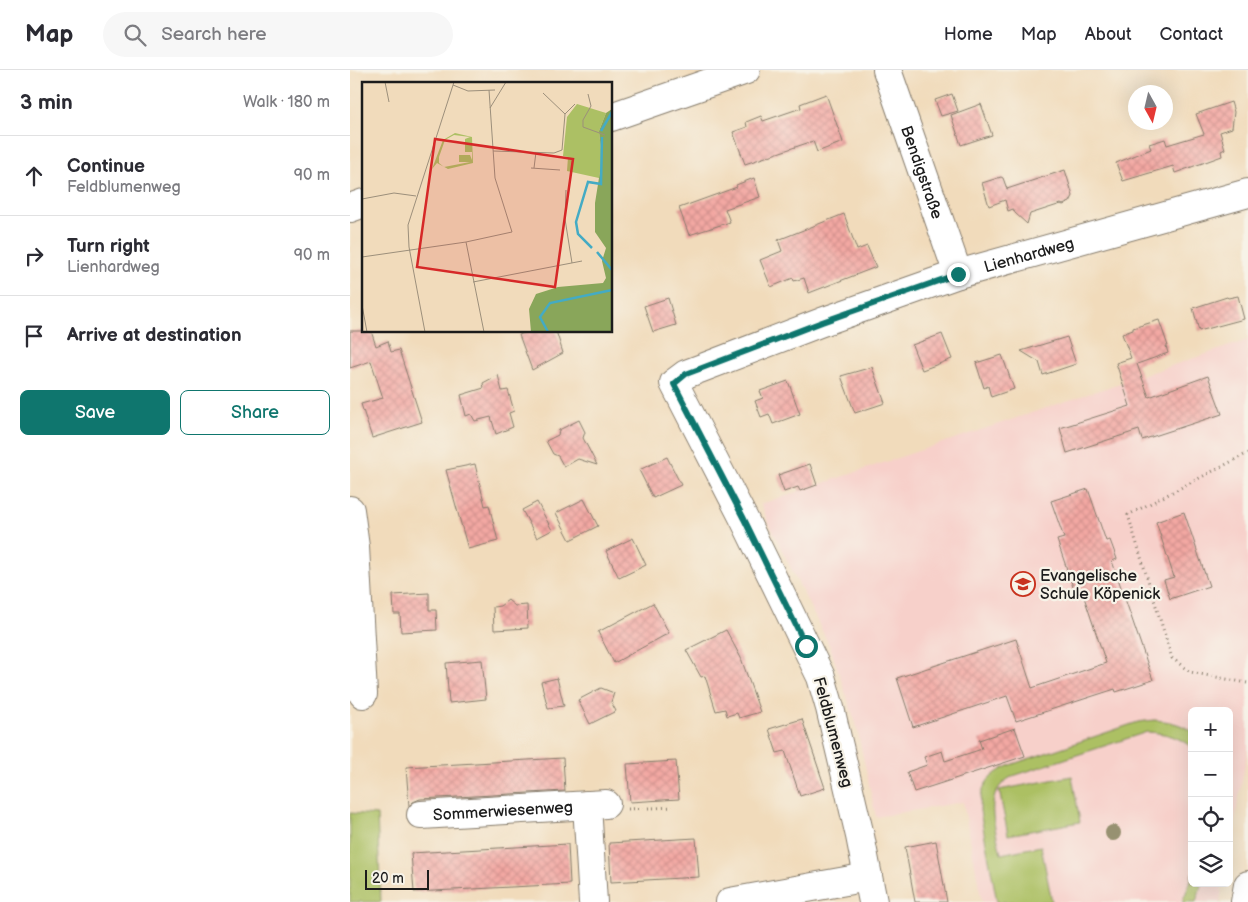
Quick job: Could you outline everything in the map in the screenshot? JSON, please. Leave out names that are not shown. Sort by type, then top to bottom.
[{"type":"street","points":[[612,117],[746,70]]},
{"type":"street","name":"Bendigstraße","points":[[888,70],[958,274]]},
{"type":"street","name":"Lienhardweg","points":[[674,384],[686,374],[822,322],[958,274],[1248,192]]},
{"type":"street","points":[[350,208],[362,204]]},
{"type":"street","name":"Feldblumenweg","points":[[674,384],[748,528],[821,677],[830,708],[870,889]]},
{"type":"street","points":[[350,510],[355,547],[363,694]]},
{"type":"street","name":"Sommerwiesenweg","points":[[421,815],[596,804],[593,902]]},
{"type":"street","points":[[1245,902],[1248,885]]},
{"type":"street","points":[[730,902],[870,889]]},
{"type":"path","points":[[1248,453],[1128,514],[1172,658],[1190,672],[1248,683]]},
{"type":"path","points":[[596,804],[621,810],[673,807]]},
{"type":"shaded area","name":"Evangelische Schule Köpenick","points":[[1248,340],[1248,749],[1233,829],[1233,707],[1188,707],[1188,887],[1222,887],[1220,902],[982,902],[963,802],[876,817],[856,724],[830,647],[768,522],[761,504]]},
{"type":"green space","points":[[1154,720],[1183,726],[1188,729],[1188,745],[1171,736],[1147,732],[1013,776],[1003,783],[997,791],[993,810],[1001,854],[1041,846],[1052,902],[997,902],[980,811],[981,795],[986,783],[996,773],[1010,765],[1138,722]]},
{"type":"green space","points":[[1072,776],[1080,822],[1008,835],[999,790]]},
{"type":"green space","points":[[350,813],[377,815],[381,902],[350,902]]},
{"type":"green space","points":[[1188,887],[1201,887],[1196,902],[1182,902]]},
{"type":"building","points":[[826,94],[843,142],[817,152],[813,141],[745,164],[733,132],[747,127],[746,122],[761,116],[763,121],[801,108],[800,104]]},
{"type":"building","points":[[952,94],[958,111],[941,116],[935,100]]},
{"type":"building","points":[[1231,102],[1234,112],[1232,128],[1220,132],[1225,149],[1221,151],[1222,156],[1175,173],[1173,166],[1123,181],[1116,163],[1151,149],[1149,144],[1165,139],[1167,145],[1204,134],[1196,114]]},
{"type":"building","points":[[981,104],[992,135],[961,145],[951,115]]},
{"type":"building","points":[[1065,170],[1073,196],[1070,202],[1030,214],[1027,224],[1013,209],[1008,211],[1005,200],[989,206],[982,183],[1001,177],[1007,189]]},
{"type":"building","points":[[754,178],[760,197],[725,209],[730,222],[689,235],[679,208],[737,187],[736,185]]},
{"type":"building","points":[[844,214],[857,250],[867,246],[876,267],[809,293],[804,278],[794,281],[793,278],[771,287],[760,260],[782,251],[778,240]]},
{"type":"building","points":[[1238,296],[1244,319],[1199,331],[1193,308],[1227,297]]},
{"type":"building","points":[[668,298],[676,325],[653,332],[644,306]]},
{"type":"building","points":[[1159,320],[1168,346],[1166,346],[1168,353],[1137,364],[1149,397],[1208,376],[1222,414],[1142,440],[1139,430],[1067,453],[1060,428],[1130,406],[1116,363],[1131,358],[1122,334],[1133,330],[1133,328]]},
{"type":"building","points":[[350,331],[371,332],[376,346],[388,341],[391,352],[399,350],[422,422],[372,438],[361,404],[383,398],[371,361],[350,368]]},
{"type":"building","points":[[526,332],[556,332],[563,353],[532,370],[519,335]]},
{"type":"building","points":[[942,334],[952,359],[922,370],[912,345]]},
{"type":"building","points":[[1067,337],[1076,364],[1043,375],[1039,362],[1021,351]]},
{"type":"building","points":[[1002,355],[1014,389],[991,397],[988,386],[984,388],[976,363]]},
{"type":"building","points":[[872,367],[885,403],[855,413],[841,376]]},
{"type":"building","points":[[498,375],[502,391],[508,390],[514,411],[509,413],[513,427],[496,434],[491,417],[475,421],[471,414],[466,416],[461,395],[484,388],[483,383]]},
{"type":"building","points":[[788,381],[800,414],[773,424],[769,414],[761,417],[755,401],[763,398],[760,391]]},
{"type":"building","points":[[579,420],[585,432],[583,438],[597,465],[578,459],[564,467],[558,456],[553,454],[546,441],[558,435],[559,430]]},
{"type":"building","points":[[667,457],[681,485],[653,498],[639,470]]},
{"type":"building","points":[[475,464],[485,506],[489,505],[498,541],[468,549],[446,470]]},
{"type":"building","points":[[810,464],[817,485],[800,491],[798,487],[784,492],[778,475]]},
{"type":"building","points":[[1088,489],[1106,541],[1110,540],[1117,559],[1112,561],[1153,680],[1116,692],[1115,689],[1016,721],[1007,696],[913,727],[897,678],[1016,639],[1032,688],[1106,663],[1081,588],[1074,590],[1057,540],[1064,538],[1051,501]]},
{"type":"building","points":[[584,499],[598,526],[570,540],[556,513]]},
{"type":"building","points":[[537,502],[552,530],[537,538],[522,510]]},
{"type":"building","points":[[1184,512],[1209,586],[1170,599],[1164,580],[1174,577],[1156,522]]},
{"type":"building","points":[[633,538],[646,565],[619,578],[606,551]]},
{"type":"building","points":[[429,593],[429,610],[436,610],[437,630],[401,632],[400,614],[394,614],[393,595]]},
{"type":"building","points":[[508,600],[515,606],[527,605],[528,628],[494,630],[493,607],[500,606]]},
{"type":"building","points":[[653,603],[669,633],[614,663],[598,632]]},
{"type":"building","points":[[726,630],[741,658],[760,712],[739,718],[737,713],[727,716],[725,709],[716,711],[705,676],[701,677],[686,650]]},
{"type":"building","points":[[482,660],[486,699],[449,703],[446,663]]},
{"type":"building","points":[[557,678],[564,706],[548,708],[541,682]]},
{"type":"building","points":[[601,688],[614,693],[611,702],[616,711],[590,724],[578,700]]},
{"type":"building","points":[[802,719],[825,788],[800,796],[785,751],[777,753],[769,729]]},
{"type":"building","points":[[1015,728],[1025,756],[914,792],[907,772],[927,765],[924,757],[942,751],[945,761],[982,749],[979,740]]},
{"type":"building","points":[[563,758],[565,791],[420,799],[409,806],[406,767]]},
{"type":"building","points":[[676,761],[679,799],[630,802],[627,764]]},
{"type":"building","points":[[696,838],[699,877],[611,882],[609,843]]},
{"type":"building","points":[[936,841],[947,902],[915,902],[905,847]]},
{"type":"building","points":[[568,844],[570,884],[414,892],[411,853]]},
{"type":"place","name":"Evangelische Schule Köpenick","points":[[1023,584]]},
{"type":"route","points":[[806,646],[744,519],[674,384],[686,374],[822,322],[958,274]]}]
